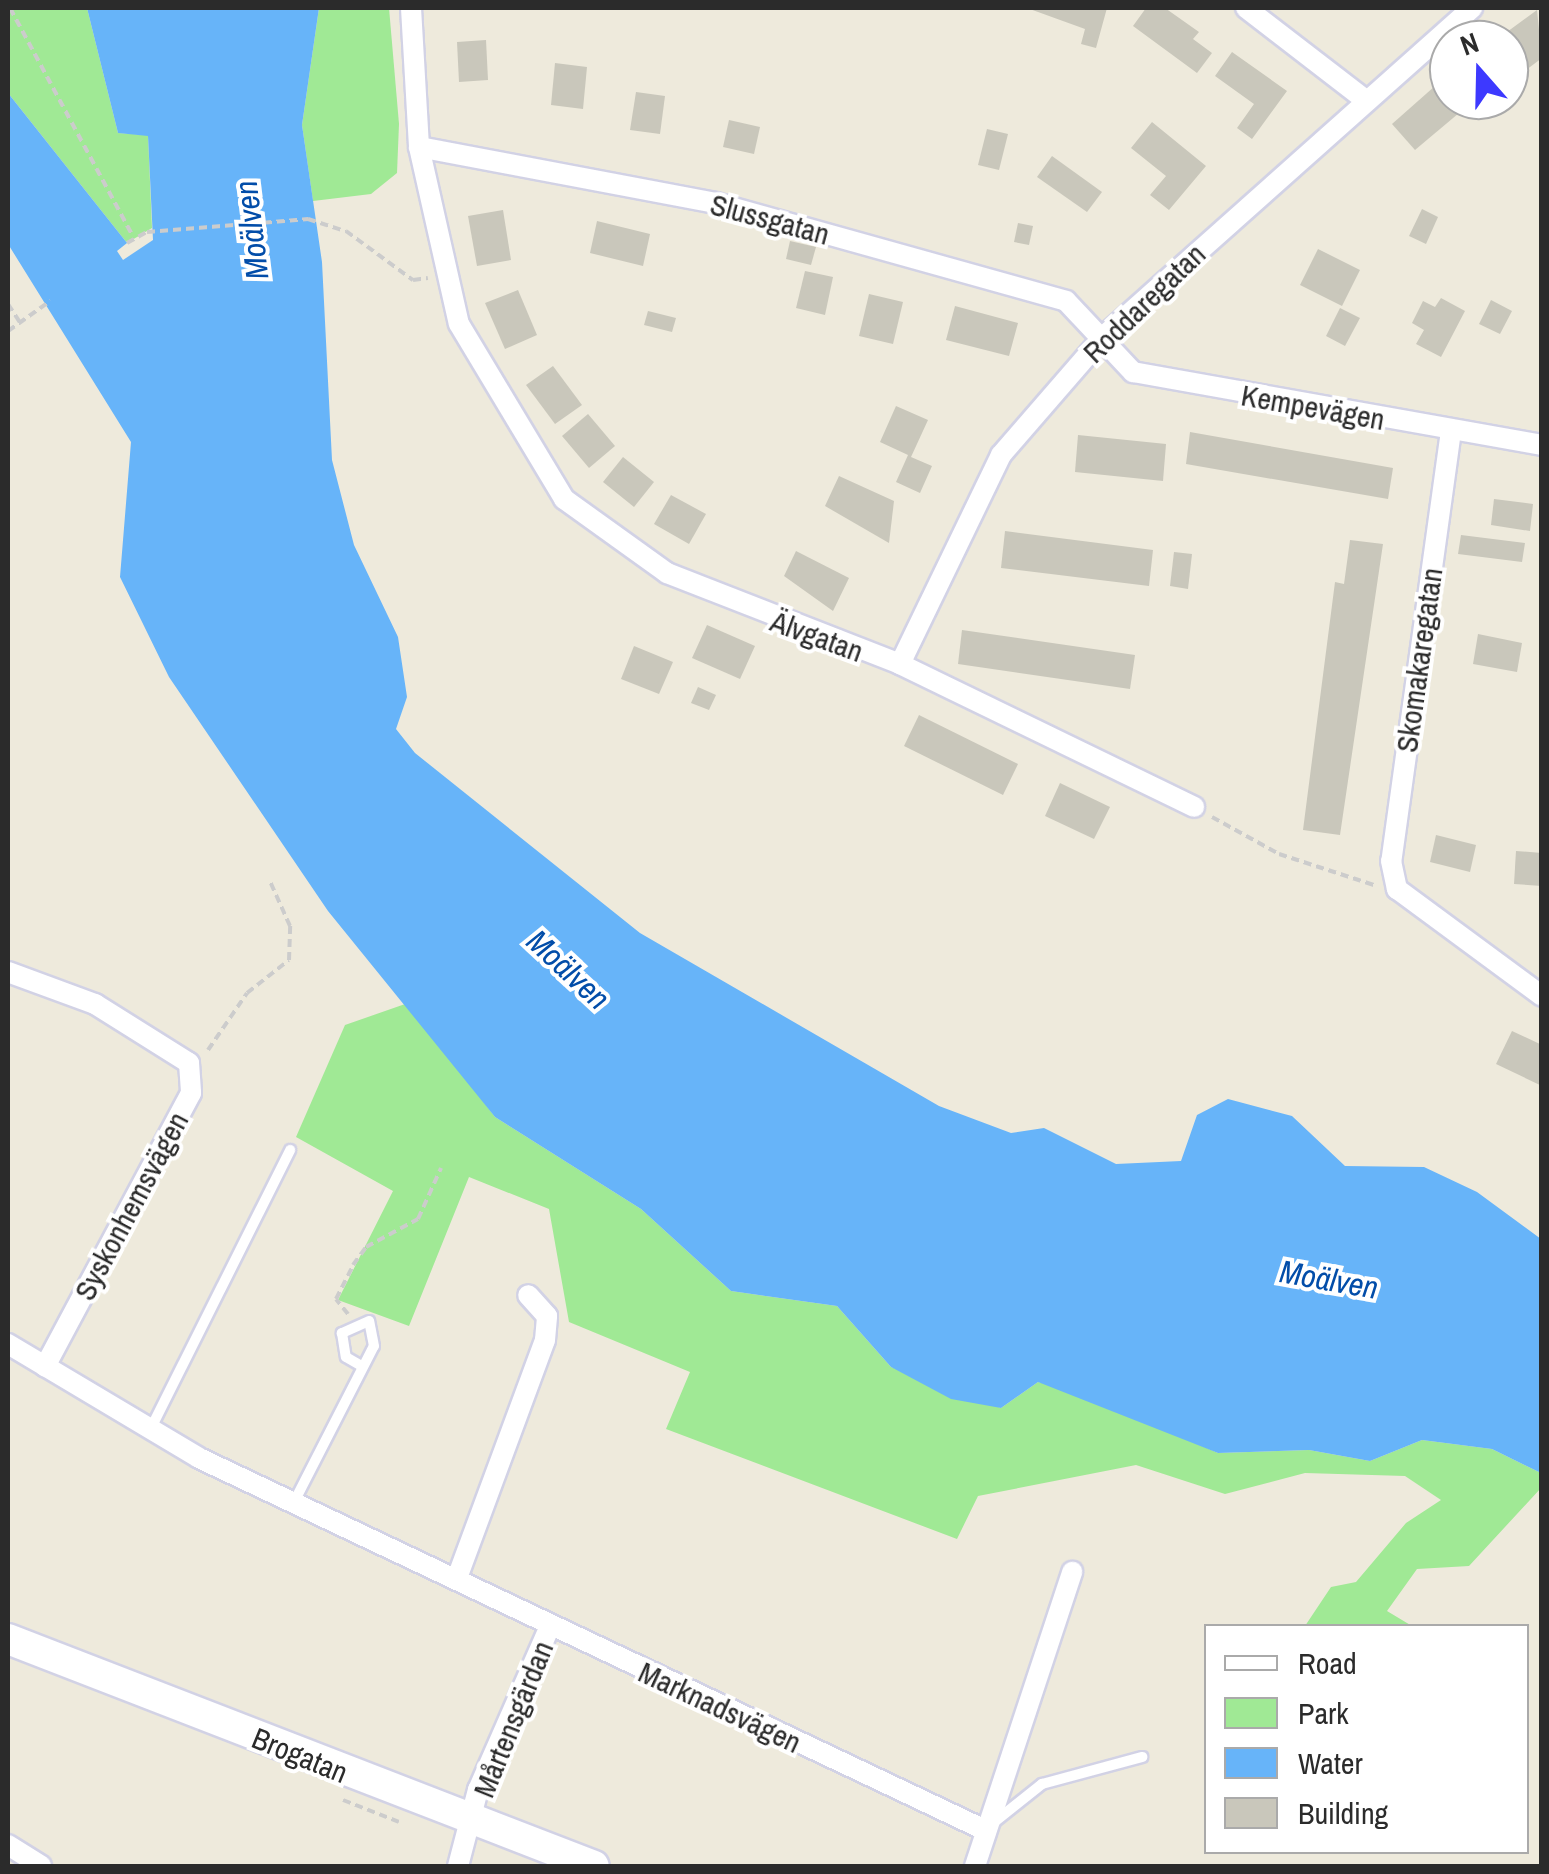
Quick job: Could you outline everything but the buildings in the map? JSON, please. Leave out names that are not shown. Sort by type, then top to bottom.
[{"type":"main road","name":"Brogatan","points":[[8,1638],[475,1824],[594,1866]]},
{"type":"street","name":"Älvgatan","points":[[410,8],[419,147],[447,273],[487,379],[564,499],[667,573],[900,664],[1194,807]]},
{"type":"street","points":[[1246,8],[1364,99]]},
{"type":"street","name":"Roddaregatan","points":[[900,664],[1002,455],[1105,335],[1364,99],[1472,8]]},
{"type":"street","name":"Slussgatan","points":[[419,147],[734,208],[1066,301],[1105,335]]},
{"type":"street","name":"Kempevägen","points":[[1105,335],[1134,372],[1542,445]]},
{"type":"street","name":"Skomakaregatan","points":[[1397,889],[1391,861],[1451,431]]},
{"type":"street","points":[[1397,889],[1542,996]]},
{"type":"street","name":"Syskonhemsvägen","points":[[8,972],[95,1004],[175,1048],[190,1080],[45,1366]]},
{"type":"street","points":[[458,1578],[544,1340],[547,1316],[528,1295]]},
{"type":"street","name":"Marknadsvägen","points":[[8,1344],[151,1428],[294,1502],[458,1578],[550,1628],[985,1830]]},
{"type":"street","points":[[974,1866],[1072,1572]]},
{"type":"street","name":"Mårtensgärdan","points":[[458,1866],[475,1824],[478,1790],[550,1628]]},
{"type":"street","points":[[8,1845],[41,1866]]},
{"type":"lane","points":[[151,1428],[290,1150]]},
{"type":"lane","points":[[294,1502],[376,1333],[369,1321],[353,1322],[342,1349],[360,1365]]},
{"type":"lane","points":[[985,1830],[1042,1784],[1142,1756]]},
{"type":"path","points":[[10,8],[134,237]]},
{"type":"path","points":[[126,244],[147,232],[308,219],[346,230],[413,280],[447,273]]},
{"type":"path","points":[[8,331],[50,301]]},
{"type":"path","points":[[8,304],[21,324]]},
{"type":"path","points":[[1194,807],[1280,854],[1397,889]]},
{"type":"path","points":[[190,1080],[248,993],[289,960],[290,926],[269,879]]},
{"type":"path","points":[[353,1322],[336,1298],[353,1265],[366,1247],[418,1219],[441,1168]]},
{"type":"green space","points":[[8,8],[87,8],[118,133],[148,135],[152,228],[127,243],[8,93]]},
{"type":"green space","points":[[319,8],[389,8],[399,124],[397,173],[371,194],[313,201],[302,125]]},
{"type":"green space","points":[[408,1003],[495,1117],[641,1209],[731,1291],[837,1306],[891,1367],[1001,1408],[1038,1382],[1077,1391],[1218,1453],[1309,1450],[1370,1461],[1422,1440],[1492,1449],[1541,1473],[1541,1488],[1469,1566],[1417,1569],[1387,1611],[1409,1624],[1306,1624],[1331,1587],[1356,1582],[1406,1523],[1441,1500],[1405,1476],[1305,1473],[1225,1494],[1136,1465],[978,1496],[957,1539],[666,1429],[690,1372],[569,1322],[549,1209],[469,1177],[409,1326],[338,1300],[393,1191],[296,1137],[345,1025]]},
{"type":"water","name":"Moälven","points":[[87,8],[319,8],[302,125],[322,262],[332,460],[354,545],[398,637],[407,697],[396,729],[415,753],[640,933],[939,1106],[1011,1133],[1044,1128],[1116,1164],[1181,1161],[1197,1115],[1228,1099],[1292,1116],[1345,1166],[1424,1167],[1477,1192],[1541,1239],[1541,1473],[1492,1449],[1422,1440],[1370,1461],[1309,1450],[1218,1453],[1038,1382],[1001,1408],[951,1399],[891,1367],[837,1306],[731,1291],[641,1209],[495,1117],[328,911],[169,677],[120,577],[131,442],[8,244],[8,93],[127,243],[117,251],[123,260],[153,240],[148,136],[118,133]]}]
